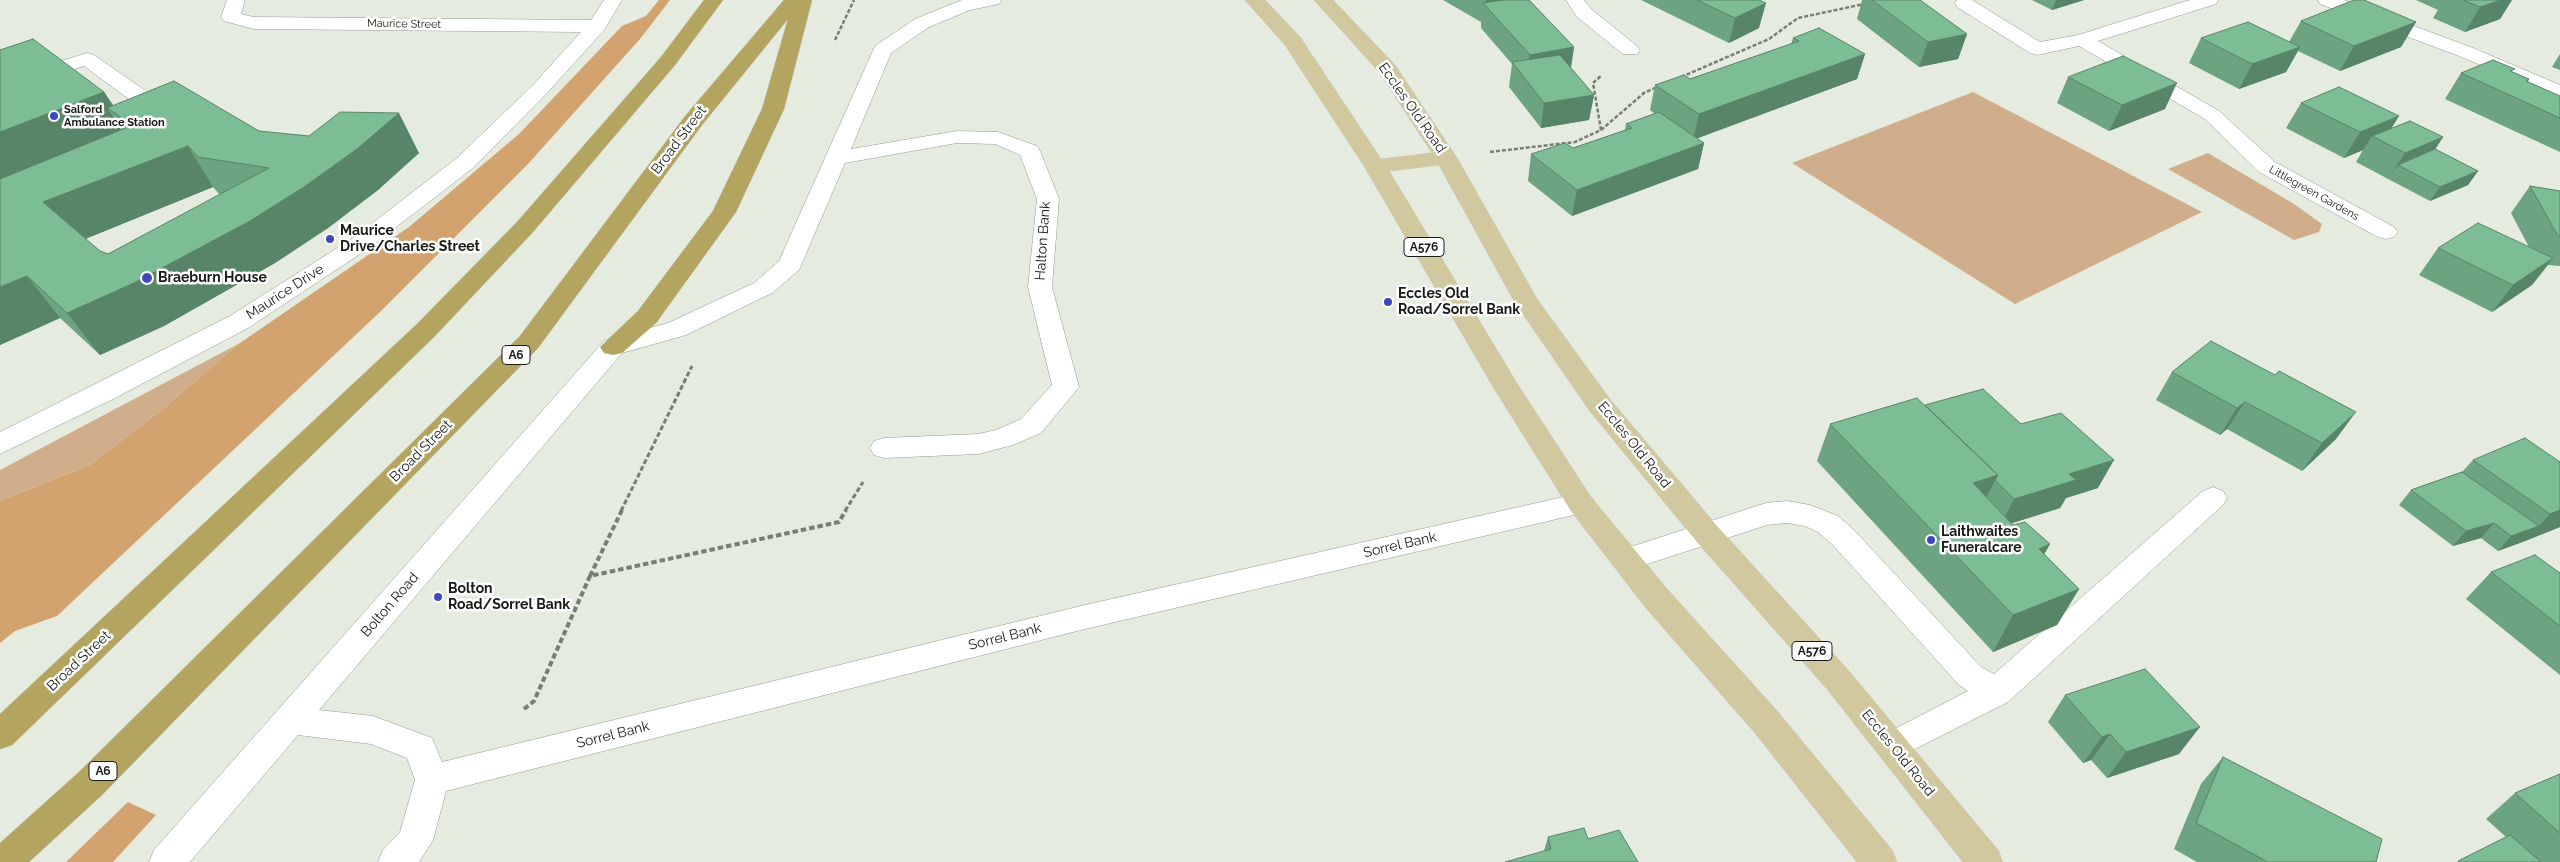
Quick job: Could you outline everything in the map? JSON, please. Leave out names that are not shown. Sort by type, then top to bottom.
[{"type":"highway","name":"Broad Street","points":[[4,862],[90,784],[529,342],[694,120],[794,0]]},
{"type":"highway","points":[[613,347],[646,317],[724,212],[773,109],[803,0]]},
{"type":"highway","name":"Broad Street","points":[[0,735],[426,330],[525,227],[668,61],[713,1]]},
{"type":"main road","name":"A576","points":[[1254,0],[1294,41],[1375,166],[1508,390],[1581,504],[1657,599],[1767,723],[1879,862]]},
{"type":"main road","name":"Eccles Old Road","points":[[1323,0],[1388,69],[1446,158],[1526,301],[1600,404],[1706,534],[1838,680],[1985,862]]},
{"type":"main road","points":[[1375,166],[1446,158]]},
{"type":"street","name":"Maurice Street","points":[[236,0],[230,17],[254,23],[597,26]]},
{"type":"street","name":"Maurice Drive","points":[[0,444],[106,392],[239,322],[360,243],[465,163],[540,89],[597,26],[613,0]]},
{"type":"street","points":[[613,347],[677,329],[763,288],[790,265],[868,78],[882,50],[922,24],[965,5],[992,0]]},
{"type":"street","points":[[1575,0],[1584,13],[1630,50]]},
{"type":"street","points":[[1964,3],[2038,49],[2082,40],[2209,0]]},
{"type":"street","points":[[2327,0],[2466,52],[2560,92]]},
{"type":"street","name":"Littlegreen Gardens","points":[[2082,40],[2212,115],[2266,167],[2386,232]]},
{"type":"street","points":[[0,87],[87,58],[174,122],[156,130]]},
{"type":"street","name":"Halton Bank","points":[[836,158],[957,137],[998,138],[1029,151],[1048,199],[1040,287],[1066,387],[1031,426],[1004,438],[978,444],[884,448]]},
{"type":"street","name":"Bolton Road","points":[[167,862],[613,347]]},
{"type":"street","points":[[1893,746],[1996,692],[2213,498]]},
{"type":"street","name":"Sorrel Bank","points":[[432,780],[1085,617],[1581,504]]},
{"type":"street","points":[[1626,560],[1766,514],[1787,512],[1810,516],[1828,524],[1843,537],[1970,676],[1996,692]]},
{"type":"street","points":[[289,720],[373,730],[420,748],[432,780],[415,840],[396,862]]},
{"type":"path","points":[[1680,78],[1769,39],[1798,18],[1857,4],[1866,4]]},
{"type":"path","points":[[1601,130],[1593,83],[1630,50]]},
{"type":"path","points":[[1446,158],[1575,142],[1601,130],[1644,93],[1662,85]]},
{"type":"path","points":[[518,714],[534,701],[590,576],[699,352],[677,329]]},
{"type":"path","points":[[590,576],[839,522],[884,448]]},
{"type":"shaded area","points":[[659,0],[670,0],[640,39],[528,164],[381,311],[57,616],[15,631],[0,643],[0,501],[90,465],[159,412],[240,343],[409,227],[519,134],[622,26],[646,16]]},
{"type":"shaded area","points":[[1973,92],[2202,212],[2015,304],[1792,163]]},
{"type":"shaded area","points":[[2208,153],[2294,204],[2322,224],[2319,232],[2294,240],[2168,169]]},
{"type":"shaded area","points":[[240,343],[159,412],[90,465],[0,501],[0,470]]},
{"type":"shaded area","points":[[128,802],[156,815],[113,862],[66,862]]},
{"type":"building","points":[[1503,0],[1529,0],[1574,47],[1530,55],[1483,3]]},
{"type":"building","points":[[1697,0],[1759,0],[1766,3],[1735,18]]},
{"type":"building","points":[[1872,0],[1920,0],[1967,34],[1928,42]]},
{"type":"building","points":[[2354,0],[2364,0],[2416,22],[2354,46],[2301,21]]},
{"type":"building","points":[[2463,0],[2501,0],[2480,7]]},
{"type":"building","points":[[2248,22],[2300,47],[2252,64],[2201,38]]},
{"type":"building","points":[[1819,28],[1865,54],[1699,114],[1655,85],[1684,75],[1690,79],[1799,41],[1793,38]]},
{"type":"building","points":[[33,39],[104,92],[0,132],[0,50]]},
{"type":"building","points":[[1560,55],[1594,95],[1544,103],[1512,62]]},
{"type":"building","points":[[2123,56],[2177,83],[2122,105],[2068,77]]},
{"type":"building","points":[[2493,60],[2515,69],[2510,71],[2529,79],[2526,81],[2560,96],[2560,118],[2461,73]]},
{"type":"building","points":[[174,81],[259,131],[309,136],[340,112],[399,113],[357,149],[304,187],[250,221],[134,283],[67,313],[27,276],[0,287],[0,179],[133,125],[107,108]],"holes":[[[188,146],[198,157],[269,168],[108,254],[100,251],[43,202]]]},
{"type":"building","points":[[2339,87],[2399,116],[2360,132],[2301,103]]},
{"type":"building","points":[[1659,112],[1704,143],[1577,190],[1531,154],[1565,143],[1573,148],[1632,128],[1626,124]]},
{"type":"building","points":[[2410,121],[2443,137],[2405,153],[2372,136]]},
{"type":"building","points":[[2435,149],[2478,171],[2440,187],[2398,165]]},
{"type":"building","points":[[2530,186],[2560,191],[2560,236],[2558,236]]},
{"type":"building","points":[[2478,223],[2553,258],[2513,285],[2438,248]]},
{"type":"building","points":[[2211,341],[2275,375],[2279,371],[2356,412],[2322,443],[2245,402],[2237,408],[2172,372]]},
{"type":"building","points":[[1983,389],[2021,424],[2061,413],[2114,460],[2069,474],[2076,480],[2014,499],[1995,480],[1998,475],[1925,405]]},
{"type":"building","points":[[1917,398],[1998,475],[1973,483],[2013,525],[2025,522],[2050,544],[2039,549],[2079,589],[2013,615],[1830,424]]},
{"type":"building","points":[[2525,438],[2560,462],[2560,510],[2550,514],[2473,460]]},
{"type":"building","points":[[2462,472],[2539,526],[2511,536],[2494,523],[2466,531],[2411,490]]},
{"type":"building","points":[[2535,555],[2560,573],[2560,626],[2491,572]]},
{"type":"building","points":[[2145,669],[2200,727],[2126,752],[2110,734],[2102,737],[2065,695]]},
{"type":"building","points":[[2223,757],[2382,839],[2376,862],[2268,862],[2196,823]]},
{"type":"building","points":[[2560,774],[2560,833],[2515,793]]},
{"type":"building","points":[[1584,828],[1588,839],[1619,830],[1638,862],[1505,862],[1551,849],[1548,837]]},
{"type":"building","points":[[2510,835],[2541,862],[2458,861]]},
{"type":"place","name":"Salford Ambulance Station","points":[[54,116]]},
{"type":"place","name":"Maurice Drive/Charles Street","points":[[330,239]]},
{"type":"place","name":"Braeburn House","points":[[147,278]]},
{"type":"place","name":"Eccles Old Road/Sorrel Bank","points":[[1388,302]]},
{"type":"place","name":"Laithwaites Funeralcare","points":[[1931,540]]},
{"type":"place","name":"Bolton Road/Sorrel Bank","points":[[438,597]]}]
